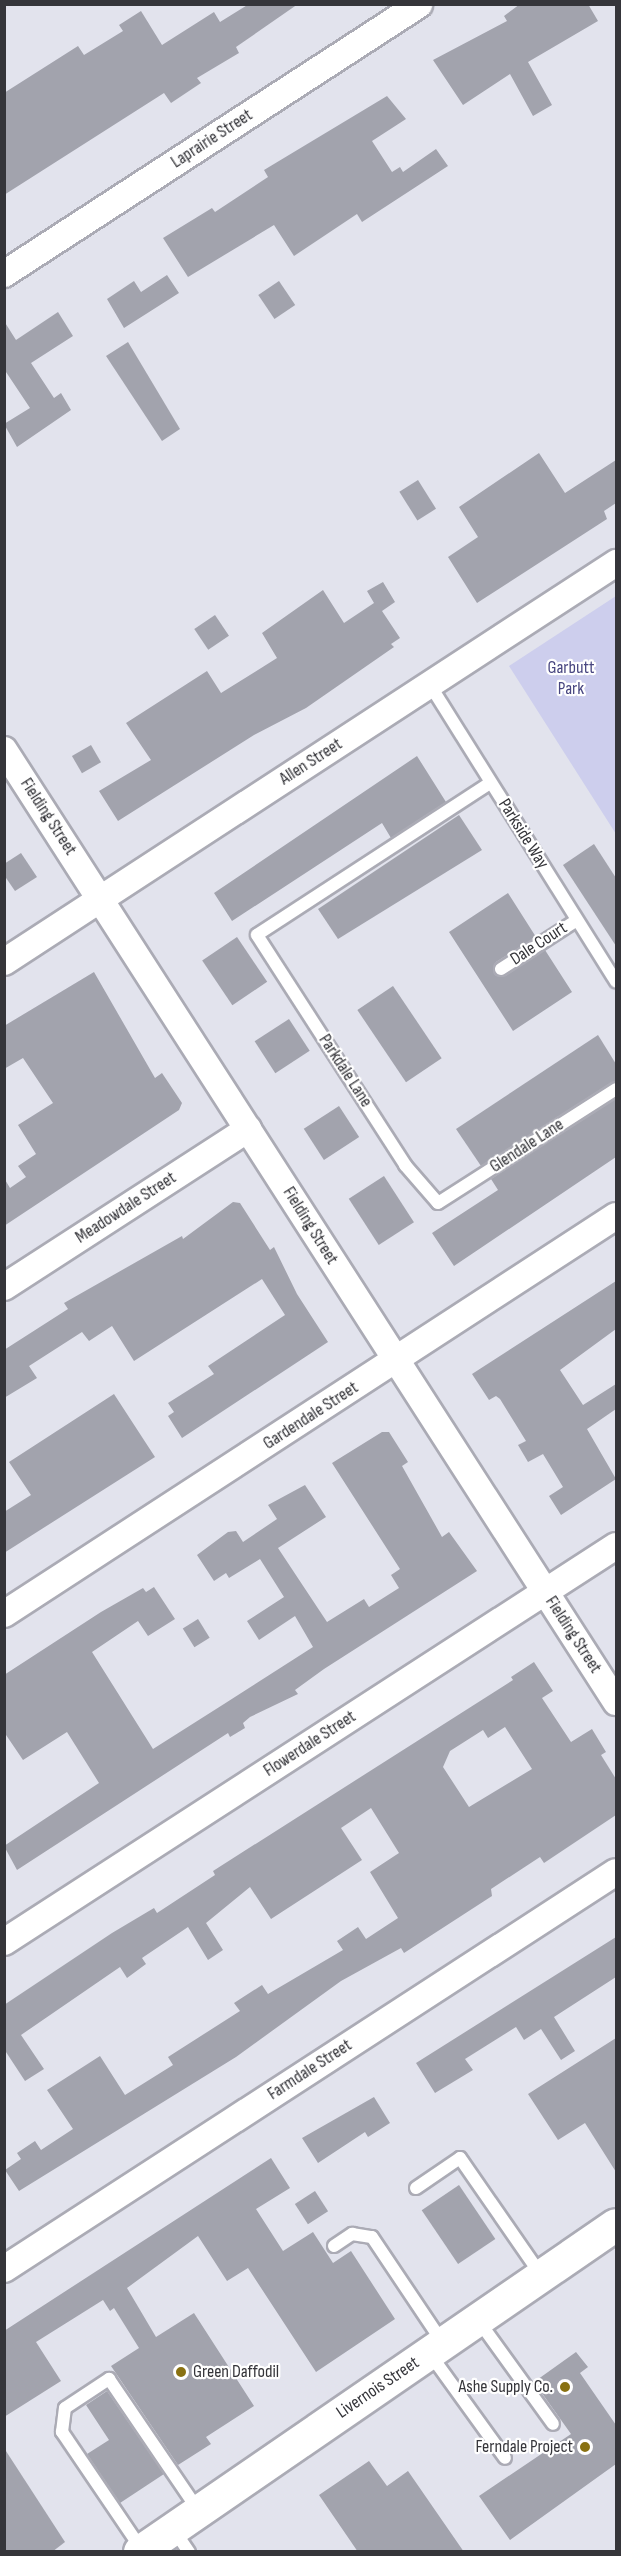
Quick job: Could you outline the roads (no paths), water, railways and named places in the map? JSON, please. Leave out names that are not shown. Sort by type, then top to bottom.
[{"type":"street","name":"Laprairie Street","points":[[4,274],[419,4]]},
{"type":"street","name":"Allen Street","points":[[4,962],[616,562]]},
{"type":"street","name":"Fielding Street","points":[[4,750],[616,1702]]},
{"type":"street","name":"Meadowdale Street","points":[[4,1287],[248,1129]]},
{"type":"street","name":"Gardendale Street","points":[[4,1614],[396,1362],[616,1216]]},
{"type":"street","name":"Flowerdale Street","points":[[4,1942],[616,1546]]},
{"type":"street","name":"Farmdale Street","points":[[4,2269],[616,1872]]},
{"type":"street","name":"Livernois Street","points":[[141,2551],[181,2540],[199,2511],[616,2225]]},
{"type":"lane","name":"Parkside Way","points":[[430,685],[616,982]]},
{"type":"lane","name":"Parkdale Lane","points":[[438,1203],[405,1165],[257,935],[490,783]]},
{"type":"lane","name":"Dale Court","points":[[501,969],[577,920]]},
{"type":"lane","name":"Glendale Lane","points":[[438,1203],[616,1089]]},
{"type":"lane","points":[[416,2188],[460,2158],[542,2276]]},
{"type":"lane","points":[[334,2246],[351,2234],[372,2236],[436,2349],[505,2458]]},
{"type":"lane","points":[[478,2320],[553,2424]]},
{"type":"lane","points":[[141,2551],[62,2432],[65,2408],[109,2379],[199,2511]]},
{"type":"place","name":"Green Daffodil","points":[[181,2372]]},
{"type":"place","name":"Ashe Supply Co.","points":[[565,2387]]},
{"type":"place","name":"Ferndale Project","points":[[585,2447]]},
{"type":"park label","name":"Garbutt Park","points":[[571,679]]}]
